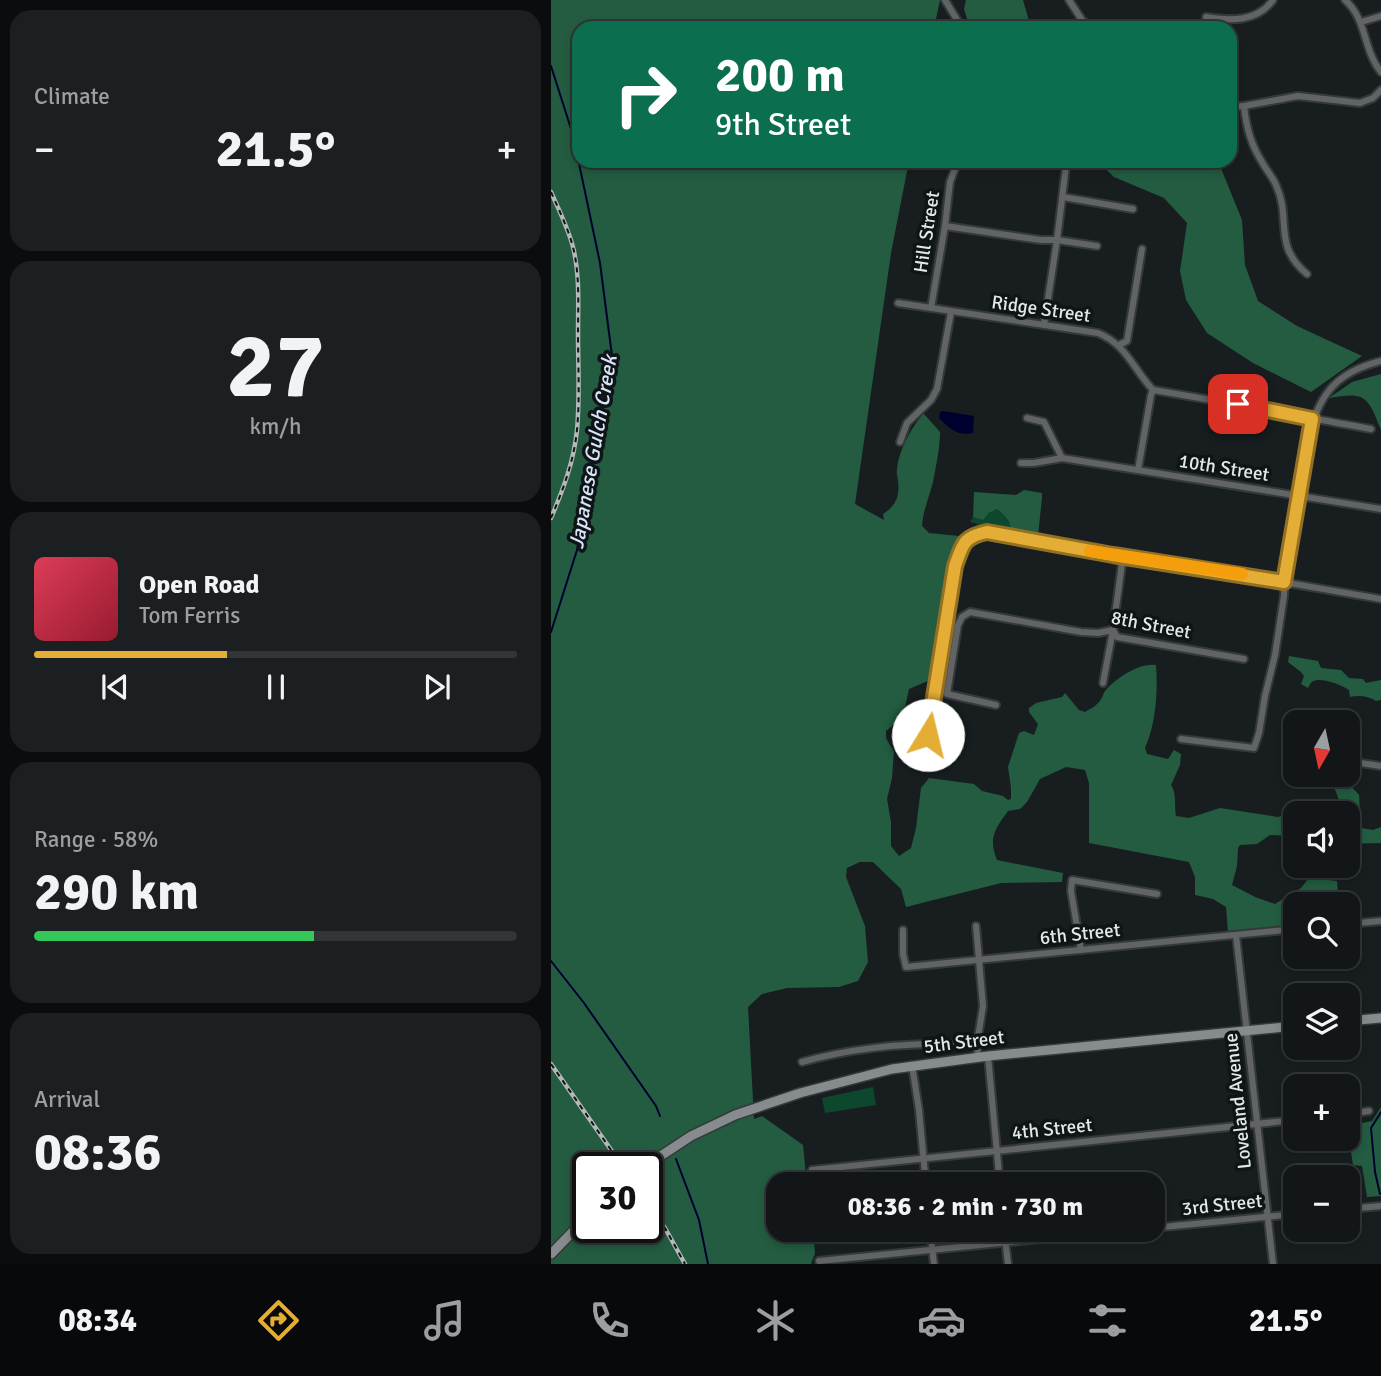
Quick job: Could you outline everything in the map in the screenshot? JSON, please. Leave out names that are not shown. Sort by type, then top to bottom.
[{"type":"main road","points":[[1360,1020],[1381,1018]]},
{"type":"main road","name":"5th Street","points":[[663,1155],[691,1136],[735,1115],[800,1093],[892,1069],[983,1057],[1283,1027]]},
{"type":"main road","points":[[551,1254],[572,1232]]},
{"type":"street","points":[[945,0],[958,21]]},
{"type":"street","points":[[1069,0],[1083,21]]},
{"type":"street","points":[[1206,17],[1236,20],[1254,16],[1268,7],[1273,0]]},
{"type":"street","points":[[1345,0],[1353,7],[1361,22],[1366,44],[1381,72]]},
{"type":"street","points":[[1361,22],[1381,16]]},
{"type":"street","points":[[1237,106],[1298,96],[1360,103],[1373,98],[1381,89]]},
{"type":"street","points":[[1244,106],[1253,147],[1277,186],[1286,246],[1293,261],[1307,274]]},
{"type":"street","name":"Hill Street","points":[[931,308],[950,183],[955,168]]},
{"type":"street","points":[[1044,325],[1066,168]]},
{"type":"street","points":[[1063,197],[1133,209]]},
{"type":"street","points":[[945,226],[1097,246]]},
{"type":"street","points":[[1119,345],[1127,341],[1142,249]]},
{"type":"street","name":"Ridge Street","points":[[898,303],[1098,333],[1119,345],[1153,390]]},
{"type":"street","points":[[900,442],[907,422],[931,400],[937,389],[951,312]]},
{"type":"street","points":[[1181,739],[1254,748],[1275,655],[1284,582],[1312,419],[1328,390],[1340,379],[1353,370],[1381,361]]},
{"type":"street","points":[[1138,470],[1153,390],[1371,429]]},
{"type":"street","points":[[1027,418],[1044,422],[1062,458]]},
{"type":"street","name":"10th Street","points":[[1021,463],[1062,458],[1381,509]]},
{"type":"street","points":[[928,735],[955,566],[962,547],[971,535],[987,532],[1381,599]]},
{"type":"street","points":[[1103,683],[1123,556]]},
{"type":"street","name":"8th Street","points":[[996,705],[947,694],[958,625],[962,617],[970,612],[1081,632],[1113,630],[1117,636],[1243,659]]},
{"type":"street","points":[[1360,763],[1381,766]]},
{"type":"street","points":[[1081,950],[1071,891],[1072,880],[1157,894]]},
{"type":"street","points":[[1360,923],[1381,921]]},
{"type":"street","points":[[976,926],[983,1006],[977,1044],[983,1057],[999,1172]]},
{"type":"street","name":"6th Street","points":[[903,930],[906,967],[1283,930]]},
{"type":"street","name":"Loveland Avenue","points":[[1236,935],[1273,1264]]},
{"type":"street","points":[[802,1062],[907,1044],[977,1044]]},
{"type":"street","points":[[912,1065],[925,1172]]},
{"type":"street","points":[[1360,1112],[1369,1111]]},
{"type":"street","name":"4th Street","points":[[812,1170],[1283,1122]]},
{"type":"street","points":[[1360,1208],[1381,1206]]},
{"type":"street","name":"3rd Street","points":[[1165,1227],[1283,1215]]},
{"type":"street","points":[[931,1242],[934,1264]]},
{"type":"street","points":[[819,1261],[1015,1242]]},
{"type":"street","points":[[1005,1243],[1008,1264]]},
{"type":"green space","points":[[551,0],[940,0],[936,21],[572,21],[572,168],[908,168],[891,253],[855,504],[884,520],[883,514],[891,508],[898,496],[897,471],[903,448],[923,414],[940,432],[939,451],[922,526],[929,533],[959,536],[959,544],[930,680],[909,689],[903,717],[886,731],[886,738],[894,752],[887,799],[891,846],[899,856],[911,848],[921,788],[929,778],[974,784],[982,791],[1011,799],[1008,767],[1019,733],[1024,731],[1034,735],[1038,724],[1029,708],[1036,703],[1062,697],[1065,693],[1079,710],[1085,712],[1098,703],[1115,681],[1135,669],[1149,665],[1156,665],[1157,685],[1152,728],[1145,748],[1147,754],[1168,759],[1174,750],[1181,754],[1180,765],[1171,785],[1175,796],[1176,816],[1189,818],[1220,808],[1278,817],[1283,815],[1283,836],[1270,835],[1257,844],[1240,845],[1232,885],[1275,904],[1283,899],[1283,927],[1228,932],[1226,907],[1213,899],[1195,895],[1195,877],[1189,862],[1089,843],[1089,783],[1085,770],[1066,767],[1040,779],[1020,809],[1008,811],[996,829],[993,840],[997,860],[1063,873],[1062,882],[1001,883],[906,907],[901,889],[873,862],[860,862],[847,868],[846,877],[865,926],[868,962],[858,981],[839,987],[787,988],[762,994],[748,1007],[754,1119],[762,1116],[803,1145],[806,1172],[766,1172],[766,1242],[814,1242],[815,1253],[811,1264],[551,1264]]},
{"type":"green space","points":[[966,0],[1023,0],[1029,21],[968,21],[964,9]]},
{"type":"green space","points":[[1104,168],[1221,168],[1242,220],[1245,265],[1258,301],[1297,326],[1362,356],[1311,392],[1253,363],[1207,333],[1186,300],[1180,271],[1187,223],[1164,198],[1114,177]]},
{"type":"green space","points":[[1381,374],[1381,430],[1373,410],[1364,399],[1351,395],[1329,398],[1352,382]]},
{"type":"green space","points":[[1024,490],[1042,493],[1038,536],[1035,538],[1016,534],[1011,530],[1007,518],[997,509],[983,520],[973,517],[974,492],[1016,495]]},
{"type":"green space","points":[[997,509],[1005,516],[1016,534],[970,522],[973,517],[983,519]]},
{"type":"green space","points":[[1289,656],[1318,661],[1321,668],[1341,670],[1349,678],[1363,679],[1366,683],[1381,680],[1381,700],[1363,696],[1350,697],[1349,690],[1325,681],[1315,680],[1308,688],[1301,684],[1304,676],[1288,662]]},
{"type":"green space","points":[[1334,788],[1353,788],[1359,795],[1359,801],[1339,800]]},
{"type":"green space","points":[[1360,812],[1361,828],[1373,830],[1381,827],[1381,843],[1360,844]]},
{"type":"green space","points":[[1309,878],[1337,881],[1338,892],[1294,892]]},
{"type":"green space","points":[[873,1087],[876,1105],[825,1113],[822,1098]]},
{"type":"green space","points":[[1381,1107],[1381,1196],[1367,1197],[1362,1166],[1353,1165],[1351,1151],[1360,1151],[1360,1123],[1372,1121]]},
{"type":"water","points":[[940,412],[974,416],[973,433],[958,433],[950,428],[939,418]]},
{"type":"waterway","name":"Japanese Gulch Creek","points":[[551,66],[572,132]]},
{"type":"waterway","name":"Japanese Gulch Creek","points":[[551,632],[577,550],[612,356],[600,263],[580,168]]},
{"type":"waterway","name":"Japanese Gulch Creek","points":[[551,961],[584,1003],[656,1106],[660,1116]]},
{"type":"waterway","points":[[1380,1194],[1371,1128],[1381,1112]]},
{"type":"waterway","name":"Japanese Gulch Creek","points":[[676,1159],[699,1220],[708,1264]]},
{"type":"railway","points":[[551,192],[571,240],[577,268],[579,394],[573,453],[551,518]]},
{"type":"railway","points":[[551,1064],[613,1152]]},
{"type":"railway","points":[[663,1225],[685,1264]]},
{"type":"slow traffic","points":[[1090,551],[1242,574]]},
{"type":"route","points":[[928,735],[955,566],[962,547],[971,535],[987,532],[1284,582],[1312,419],[1238,404]]}]
